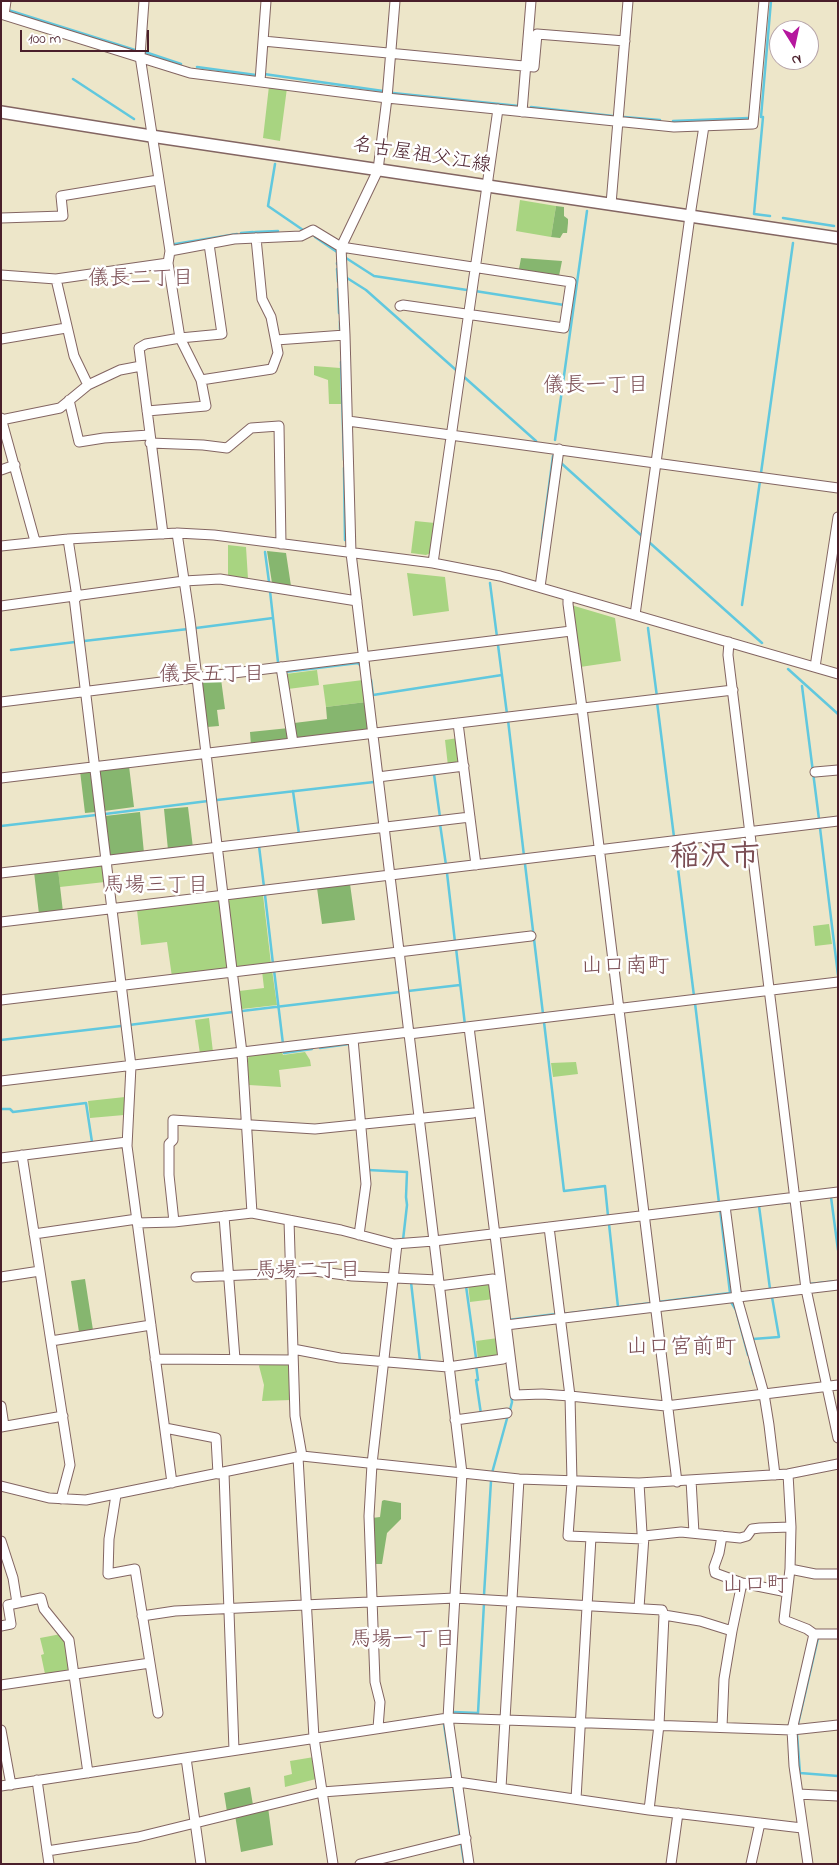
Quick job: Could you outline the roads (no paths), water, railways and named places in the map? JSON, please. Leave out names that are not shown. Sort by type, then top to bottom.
[{"type":"main road","name":"名古屋祖父江線","points":[[1,112],[838,238]]},
{"type":"street","points":[[6,1],[2,15],[140,56],[190,73],[387,98],[674,127],[753,124],[764,1]]},
{"type":"street","points":[[144,1],[140,56],[170,251],[168,263],[180,338],[201,380],[206,406],[147,410]]},
{"type":"street","points":[[260,81],[266,1]]},
{"type":"street","points":[[395,1],[387,98],[378,170],[341,247],[346,335],[351,553],[462,1473],[448,1718],[469,1864]]},
{"type":"street","points":[[522,112],[531,1]]},
{"type":"street","points":[[612,204],[628,1]]},
{"type":"street","points":[[263,41],[534,67],[537,34],[625,41]]},
{"type":"street","points":[[433,563],[498,110]]},
{"type":"street","points":[[635,615],[704,126]]},
{"type":"street","points":[[1,218],[63,216],[61,196],[158,180]]},
{"type":"street","points":[[170,251],[256,238],[301,236],[313,230],[341,247],[571,282],[564,328],[400,306]]},
{"type":"street","points":[[201,380],[272,369],[278,353],[271,317],[262,299],[256,238]]},
{"type":"street","points":[[163,534],[139,348],[146,344],[180,338],[222,334],[209,244]]},
{"type":"street","points":[[1,275],[56,279],[168,263]]},
{"type":"street","points":[[56,279],[74,356],[88,385]]},
{"type":"street","points":[[2,339],[66,328]]},
{"type":"street","points":[[276,340],[346,335]]},
{"type":"street","points":[[35,541],[1,419],[60,408],[88,385],[120,370],[142,366]]},
{"type":"street","points":[[69,400],[79,442],[104,438],[150,439],[227,448],[251,428],[279,426],[281,544]]},
{"type":"street","points":[[348,421],[838,488]]},
{"type":"street","points":[[540,587],[559,449]]},
{"type":"street","points":[[1,470],[15,465]]},
{"type":"street","points":[[815,667],[838,517]]},
{"type":"street","points":[[1,546],[35,541],[163,534],[214,535],[433,563],[500,576],[838,674]]},
{"type":"street","points":[[177,534],[197,678],[242,1053],[248,1124],[252,1212]]},
{"type":"street","points":[[68,539],[131,1066],[127,1142],[172,1483]]},
{"type":"street","points":[[1,606],[220,579],[357,600]]},
{"type":"street","points":[[568,596],[666,1406],[677,1482]]},
{"type":"street","points":[[1,702],[571,631]]},
{"type":"street","points":[[729,642],[728,655],[806,1289],[838,1438]]},
{"type":"street","points":[[281,667],[293,743]]},
{"type":"street","points":[[1,778],[733,690]]},
{"type":"street","points":[[458,723],[476,865]]},
{"type":"street","points":[[378,777],[464,766]]},
{"type":"street","points":[[815,772],[838,770]]},
{"type":"street","points":[[1,873],[470,817]]},
{"type":"street","points":[[1,922],[838,821]]},
{"type":"street","points":[[1,1000],[531,936]]},
{"type":"street","points":[[1,1081],[838,982]]},
{"type":"street","points":[[469,1027],[515,1395],[570,1396],[666,1406],[838,1385]]},
{"type":"street","points":[[353,1039],[366,1184],[358,1235]]},
{"type":"street","points":[[174,1222],[169,1175],[169,1144],[173,1140],[173,1120],[315,1129],[473,1112]]},
{"type":"street","points":[[1,1158],[127,1142]]},
{"type":"street","points":[[22,1155],[70,1464],[61,1499]]},
{"type":"street","points":[[34,1234],[137,1221],[174,1222],[252,1212],[397,1244],[838,1192]]},
{"type":"street","points":[[725,1206],[737,1298],[764,1394],[770,1425],[775,1475]]},
{"type":"street","points":[[224,1216],[235,1359]]},
{"type":"street","points":[[288,1220],[295,1416],[300,1457],[314,1738],[333,1864]]},
{"type":"street","points":[[549,1227],[570,1396],[572,1482],[568,1536],[644,1537],[681,1532],[740,1538],[747,1536],[752,1529],[791,1526]]},
{"type":"street","points":[[378,1728],[380,1702],[375,1682],[369,1516],[372,1464],[397,1244]]},
{"type":"street","points":[[196,1277],[290,1273],[307,1270],[352,1276],[438,1283],[492,1279],[503,1359],[448,1366],[340,1358],[293,1349]]},
{"type":"street","points":[[1,1277],[40,1271]]},
{"type":"street","points":[[506,1325],[838,1285]]},
{"type":"street","points":[[51,1341],[151,1325]]},
{"type":"street","points":[[155,1359],[293,1360]]},
{"type":"street","points":[[1,1406],[3,1426],[63,1416]]},
{"type":"street","points":[[455,1420],[507,1413]]},
{"type":"street","points":[[165,1428],[216,1438],[221,1473],[230,1608],[234,1750]]},
{"type":"street","points":[[1,1486],[50,1498],[86,1500],[300,1457],[519,1479],[638,1483],[788,1474],[838,1464]]},
{"type":"street","points":[[788,1474],[791,1526],[790,1569],[784,1620],[807,1629],[814,1634],[838,1634]]},
{"type":"street","points":[[500,1788],[519,1479]]},
{"type":"street","points":[[691,1480],[694,1533]]},
{"type":"street","points":[[638,1483],[642,1533],[644,1537],[639,1608]]},
{"type":"street","points":[[116,1495],[109,1539],[108,1574],[135,1569],[158,1713]]},
{"type":"street","points":[[722,1536],[714,1567],[715,1573],[742,1583],[787,1592]]},
{"type":"street","points":[[576,1799],[591,1537]]},
{"type":"street","points":[[1,1541],[13,1578],[17,1603]]},
{"type":"street","points":[[790,1569],[815,1574],[838,1574]]},
{"type":"street","points":[[722,1727],[724,1679],[742,1583]]},
{"type":"street","points":[[1,1626],[11,1624],[8,1605],[41,1598],[44,1609],[69,1640],[88,1773]]},
{"type":"street","points":[[142,1616],[175,1611],[455,1598],[662,1610],[664,1615],[659,1725],[650,1810]]},
{"type":"street","points":[[664,1615],[732,1631]]},
{"type":"street","points":[[808,1864],[802,1828],[792,1730],[814,1634]]},
{"type":"street","points":[[1,1686],[150,1663]]},
{"type":"street","points":[[2,1734],[6,1785],[448,1718],[792,1730],[838,1725]]},
{"type":"street","points":[[186,1758],[201,1864]]},
{"type":"street","points":[[37,1780],[49,1864]]},
{"type":"street","points":[[48,1851],[138,1837],[322,1792],[458,1782],[650,1810],[802,1828]]},
{"type":"street","points":[[798,1794],[838,1796]]},
{"type":"street","points":[[671,1864],[678,1813]]},
{"type":"street","points":[[751,1864],[760,1823]]},
{"type":"street","points":[[360,1864],[466,1838]]},
{"type":"waterway","points":[[754,214],[771,1]]},
{"type":"waterway","points":[[8,10],[135,50]]},
{"type":"waterway","points":[[145,52],[181,64]]},
{"type":"waterway","points":[[197,67],[256,75]]},
{"type":"waterway","points":[[264,74],[383,91]]},
{"type":"waterway","points":[[73,79],[134,119]]},
{"type":"waterway","points":[[393,93],[519,106]]},
{"type":"waterway","points":[[531,107],[613,116]]},
{"type":"waterway","points":[[624,117],[660,120]]},
{"type":"waterway","points":[[673,121],[749,118]]},
{"type":"waterway","points":[[275,164],[268,206],[303,230]]},
{"type":"waterway","points":[[555,440],[587,211]]},
{"type":"waterway","points":[[754,214],[770,216]]},
{"type":"waterway","points":[[783,218],[834,226]]},
{"type":"waterway","points":[[255,232],[278,231]]},
{"type":"waterway","points":[[241,233],[253,232]]},
{"type":"waterway","points":[[175,244],[237,234]]},
{"type":"waterway","points":[[315,237],[337,252]]},
{"type":"waterway","points":[[761,473],[793,243]]},
{"type":"waterway","points":[[346,258],[374,276],[467,290]]},
{"type":"waterway","points":[[337,269],[338,282]]},
{"type":"waterway","points":[[347,278],[366,290],[456,370]]},
{"type":"waterway","points":[[338,289],[339,313]]},
{"type":"waterway","points":[[475,291],[564,305]]},
{"type":"waterway","points":[[340,321],[340,329]]},
{"type":"waterway","points":[[341,362],[344,460]]},
{"type":"waterway","points":[[463,376],[536,441]]},
{"type":"waterway","points":[[542,539],[553,456]]},
{"type":"waterway","points":[[561,463],[642,536]]},
{"type":"waterway","points":[[344,468],[345,540]]},
{"type":"waterway","points":[[742,605],[760,481]]},
{"type":"waterway","points":[[650,543],[762,643]]},
{"type":"waterway","points":[[265,552],[269,582]]},
{"type":"waterway","points":[[490,583],[497,637]]},
{"type":"waterway","points":[[270,591],[278,662]]},
{"type":"waterway","points":[[196,628],[273,618]]},
{"type":"waterway","points":[[648,628],[657,697]]},
{"type":"waterway","points":[[84,641],[188,629]]},
{"type":"waterway","points":[[11,650],[75,642]]},
{"type":"waterway","points":[[498,645],[507,714]]},
{"type":"waterway","points":[[285,672],[358,663],[360,665]]},
{"type":"waterway","points":[[788,669],[838,714]]},
{"type":"waterway","points":[[371,680],[373,695],[502,675]]},
{"type":"waterway","points":[[802,686],[819,819]]},
{"type":"waterway","points":[[657,702],[674,837]]},
{"type":"waterway","points":[[508,720],[524,856]]},
{"type":"waterway","points":[[432,774],[434,774],[440,817]]},
{"type":"waterway","points":[[217,800],[374,782]]},
{"type":"waterway","points":[[293,791],[299,834]]},
{"type":"waterway","points":[[105,814],[208,801]]},
{"type":"waterway","points":[[1,826],[96,815]]},
{"type":"waterway","points":[[440,824],[446,865]]},
{"type":"waterway","points":[[820,828],[838,975]]},
{"type":"waterway","points":[[675,845],[694,996]]},
{"type":"waterway","points":[[261,846],[259,846],[264,887]]},
{"type":"waterway","points":[[525,864],[543,1014]]},
{"type":"waterway","points":[[447,873],[455,942]]},
{"type":"waterway","points":[[265,895],[273,964]]},
{"type":"waterway","points":[[456,948],[465,1025]]},
{"type":"waterway","points":[[274,970],[283,1044]]},
{"type":"waterway","points":[[408,991],[460,985]]},
{"type":"waterway","points":[[242,1011],[400,992]]},
{"type":"waterway","points":[[695,1003],[719,1203]]},
{"type":"waterway","points":[[129,1025],[233,1012]]},
{"type":"waterway","points":[[544,1022],[564,1191],[605,1186],[608,1216]]},
{"type":"waterway","points":[[1,1040],[121,1026]]},
{"type":"waterway","points":[[320,1048],[349,1044]]},
{"type":"waterway","points":[[284,1053],[312,1049]]},
{"type":"waterway","points":[[1,1109],[10,1109],[13,1112],[86,1103],[92,1142]]},
{"type":"waterway","points":[[368,1170],[407,1172],[407,1205],[403,1240]]},
{"type":"waterway","points":[[831,1197],[838,1250]]},
{"type":"waterway","points":[[782,1203],[791,1202]]},
{"type":"waterway","points":[[759,1206],[770,1289]]},
{"type":"waterway","points":[[658,1302],[730,1293],[720,1209]]},
{"type":"waterway","points":[[609,1224],[618,1307]]},
{"type":"waterway","points":[[809,1284],[838,1281]]},
{"type":"waterway","points":[[411,1282],[420,1361]]},
{"type":"waterway","points":[[466,1286],[476,1358]]},
{"type":"waterway","points":[[753,1339],[779,1337],[772,1297]]},
{"type":"waterway","points":[[731,1302],[736,1310],[748,1355]]},
{"type":"waterway","points":[[563,1314],[651,1303]]},
{"type":"waterway","points":[[508,1320],[556,1314]]},
{"type":"waterway","points":[[750,1362],[754,1375]]},
{"type":"waterway","points":[[476,1365],[478,1380],[476,1380],[481,1414]]},
{"type":"waterway","points":[[510,1410],[511,1394]]},
{"type":"waterway","points":[[492,1473],[508,1415]]},
{"type":"waterway","points":[[484,1595],[491,1481]]},
{"type":"waterway","points":[[453,1712],[478,1713],[484,1603]]},
{"type":"waterway","points":[[798,1724],[818,1638]]},
{"type":"waterway","points":[[444,1724],[452,1777]]},
{"type":"waterway","points":[[797,1734],[800,1773],[838,1776]]},
{"type":"waterway","points":[[453,1785],[460,1835]]},
{"type":"waterway","points":[[461,1843],[464,1862]]},
{"type":"district","name":"儀長二丁目","points":[[141,281]]},
{"type":"district","name":"儀長一丁目","points":[[596,388]]},
{"type":"district","name":"儀長五丁目","points":[[212,677]]},
{"type":"district","name":"稲沢市","points":[[715,860]]},
{"type":"district","name":"馬場三丁目","points":[[156,888]]},
{"type":"district","name":"山口南町","points":[[625,968]]},
{"type":"district","name":"馬場二丁目","points":[[308,1273]]},
{"type":"district","name":"山口宮前町","points":[[681,1349]]},
{"type":"district","name":"山口町","points":[[755,1587]]},
{"type":"district","name":"馬場一丁目","points":[[403,1642]]}]
